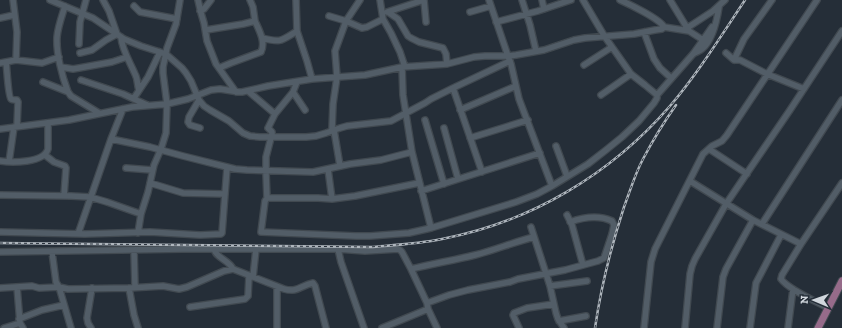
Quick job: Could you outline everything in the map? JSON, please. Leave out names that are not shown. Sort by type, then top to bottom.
[{"type":"main road","points":[[818,328],[842,281]]},
{"type":"street","points":[[13,0],[17,32],[16,60]]},
{"type":"street","points":[[50,0],[93,18],[119,36],[141,46],[163,53],[186,73],[192,81],[198,97],[204,106],[247,134],[260,137],[316,136],[347,126],[391,121],[509,58],[585,38],[644,32],[662,29],[664,27],[688,30],[719,7],[725,0]]},
{"type":"street","points":[[79,44],[79,28],[87,0]]},
{"type":"street","points":[[103,0],[137,77],[139,90]]},
{"type":"street","points":[[134,98],[163,53],[174,32],[180,0]]},
{"type":"street","points":[[198,0],[206,30],[207,41],[218,68],[236,92]]},
{"type":"street","points":[[200,11],[205,8],[211,0]]},
{"type":"street","points":[[218,68],[261,52],[263,46],[262,38],[250,0]]},
{"type":"street","points":[[296,0],[297,31],[312,79]]},
{"type":"street","points":[[340,166],[333,130],[333,104],[337,77],[335,51],[346,21],[360,0]]},
{"type":"street","points":[[380,0],[382,16],[400,52],[404,67],[403,95],[412,152],[431,228]]},
{"type":"street","points":[[329,16],[364,28],[388,12],[424,0],[426,22]]},
{"type":"street","points":[[522,0],[536,51]]},
{"type":"street","points":[[542,0],[544,9]]},
{"type":"street","points":[[496,22],[571,0]]},
{"type":"street","points":[[583,0],[605,37],[631,74],[657,95]]},
{"type":"street","points":[[621,0],[662,24],[664,27]]},
{"type":"street","points":[[670,0],[688,30],[703,40]]},
{"type":"street","points":[[734,60],[744,39],[772,0]]},
{"type":"street","points":[[644,328],[651,262],[658,242],[703,154],[708,149],[722,141],[816,0]]},
{"type":"street","points":[[470,12],[490,3],[513,70],[519,99],[552,186]]},
{"type":"street","points":[[65,6],[59,26],[57,46],[63,78],[71,96],[99,113]]},
{"type":"street","points":[[134,6],[140,12],[177,19]]},
{"type":"street","points":[[693,54],[704,48],[713,33],[719,7]]},
{"type":"street","points":[[388,12],[398,19],[408,36],[411,38],[419,42],[443,48],[446,54],[447,64]]},
{"type":"street","points":[[0,18],[14,15]]},
{"type":"street","points":[[206,30],[256,21]]},
{"type":"street","points":[[297,82],[292,92],[275,114],[268,128],[272,133],[267,151],[267,198],[265,201],[261,232],[370,236],[409,233],[431,228],[526,199],[552,186],[588,164],[622,137],[639,121],[654,103],[657,95],[693,54],[716,22]]},
{"type":"street","points":[[262,38],[272,41],[281,41],[297,31]]},
{"type":"street","points":[[685,328],[692,266],[726,204],[842,31]]},
{"type":"street","points":[[644,32],[654,59],[660,68],[671,78]]},
{"type":"street","points":[[80,53],[92,50],[106,40],[119,36]]},
{"type":"street","points":[[584,65],[612,47]]},
{"type":"street","points":[[138,233],[152,170],[166,133],[167,104],[163,73],[163,53]]},
{"type":"street","points":[[726,53],[734,60],[745,62],[767,74],[804,89]]},
{"type":"street","points":[[0,129],[74,119],[147,105],[167,104],[198,97],[211,90],[220,89],[239,92],[312,79],[365,75],[404,67],[447,64],[474,57],[485,56],[509,58]]},
{"type":"street","points":[[9,162],[18,102],[17,100],[12,100],[10,98],[3,63],[16,60],[40,63],[59,57]]},
{"type":"street","points":[[61,67],[73,69],[112,62],[127,57]]},
{"type":"street","points":[[601,95],[631,74]]},
{"type":"street","points":[[81,80],[134,98],[147,105]]},
{"type":"street","points":[[43,82],[68,92]]},
{"type":"street","points":[[460,110],[516,86]]},
{"type":"street","points":[[453,88],[482,172]]},
{"type":"street","points":[[248,91],[275,114]]},
{"type":"street","points":[[292,92],[305,110]]},
{"type":"street","points":[[198,97],[188,122],[190,125],[200,128]]},
{"type":"street","points":[[762,224],[842,100]]},
{"type":"street","points":[[78,234],[90,197],[123,109]]},
{"type":"street","points":[[425,120],[444,184]]},
{"type":"street","points":[[470,138],[528,120]]},
{"type":"street","points":[[0,161],[24,161],[45,155],[48,149],[48,123]]},
{"type":"street","points":[[444,128],[458,179]]},
{"type":"street","points":[[111,139],[161,149],[227,168],[266,171],[313,172],[340,166],[381,160],[412,152]]},
{"type":"street","points":[[556,146],[567,176]]},
{"type":"street","points":[[708,149],[747,174]]},
{"type":"street","points":[[421,190],[540,154]]},
{"type":"street","points":[[45,155],[54,162],[65,166],[66,168],[64,196]]},
{"type":"street","points":[[126,168],[152,170]]},
{"type":"street","points":[[0,232],[78,234],[150,232],[200,235],[222,234],[227,168]]},
{"type":"street","points":[[328,169],[332,199]]},
{"type":"street","points":[[690,181],[753,220],[801,244]]},
{"type":"street","points":[[150,183],[183,193],[225,194]]},
{"type":"street","points":[[828,308],[793,289],[781,279],[801,244],[842,183]]},
{"type":"street","points":[[267,198],[332,199],[419,184]]},
{"type":"street","points":[[0,195],[90,197],[141,214]]},
{"type":"street","points":[[567,215],[583,265]]},
{"type":"street","points":[[382,328],[456,293],[566,270],[604,258],[614,224],[611,220],[593,217],[570,222]]},
{"type":"street","points":[[717,328],[723,277],[753,220]]},
{"type":"street","points":[[531,227],[550,286],[556,313],[564,328]]},
{"type":"street","points":[[750,328],[756,283],[781,235]]},
{"type":"street","points":[[411,269],[460,259],[534,238]]},
{"type":"street","points":[[214,248],[215,253],[230,264],[233,270]]},
{"type":"street","points":[[0,252],[214,248],[398,249],[402,252],[411,269],[437,328]]},
{"type":"street","points":[[190,307],[245,299],[248,296],[256,249]]},
{"type":"street","points":[[338,249],[341,262],[364,328]]},
{"type":"street","points":[[134,250],[132,288],[134,315],[138,328]]},
{"type":"street","points":[[52,252],[56,282],[59,287],[71,328]]},
{"type":"street","points":[[0,288],[32,286],[39,288],[59,287],[68,289],[163,286],[179,289],[224,271],[233,270],[289,291],[294,291],[307,284],[314,284],[326,328]]},
{"type":"street","points":[[550,286],[587,281]]},
{"type":"street","points":[[17,287],[20,323]]},
{"type":"street","points":[[277,287],[277,328]]},
{"type":"street","points":[[91,328],[87,318],[92,288]]},
{"type":"street","points":[[788,328],[793,289]]},
{"type":"street","points":[[520,328],[513,314],[514,313],[527,308],[554,304]]},
{"type":"street","points":[[4,328],[20,323],[42,310],[64,305]]},
{"type":"street","points":[[559,321],[586,316]]},
{"type":"railway","points":[[0,243],[370,247],[442,239],[507,221],[567,192],[622,153],[647,131],[690,81],[745,0]]},
{"type":"railway","points":[[595,328],[603,282],[624,207],[640,165],[676,105]]}]
